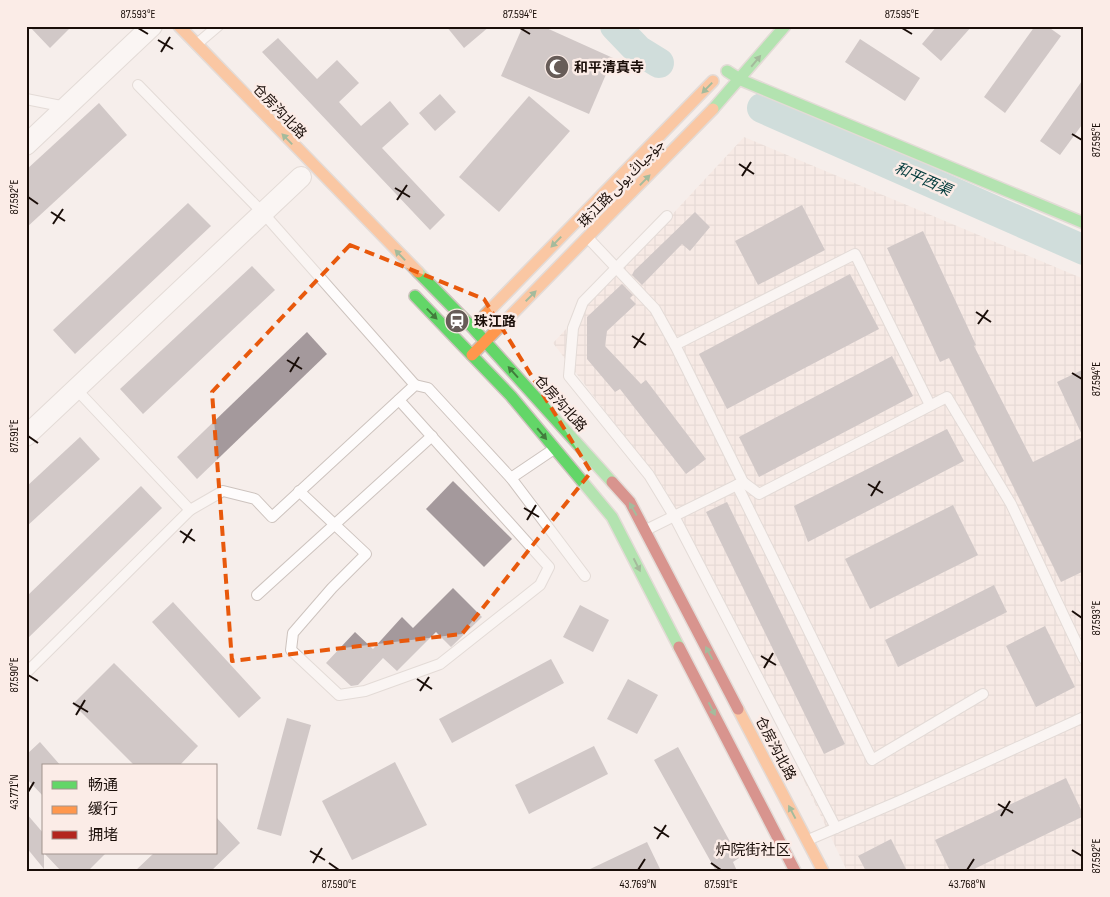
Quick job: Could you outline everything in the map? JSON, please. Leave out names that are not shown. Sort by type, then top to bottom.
[{"type":"main road","name":"仓房沟北路","points":[[179,26],[319,173],[473,328],[630,502],[823,871]]},
{"type":"main road","name":"珠江路 جۇجياڭ يولى","points":[[472,355],[589,238],[741,80],[785,26]]},
{"type":"main road","name":"珠江路 جۇجياڭ يولى","points":[[459,342],[729,66],[741,80]]},
{"type":"main road","points":[[741,80],[1084,223]]},
{"type":"main road","points":[[406,287],[472,355],[555,448],[612,517],[795,871]]},
{"type":"street","points":[[26,145],[157,28]]},
{"type":"street","points":[[26,436],[264,214],[301,177]]},
{"type":"lane","points":[[196,44],[218,26]]},
{"type":"lane","points":[[138,85],[264,214],[415,385],[428,388],[511,478],[585,576]]},
{"type":"lane","points":[[26,99],[66,108]]},
{"type":"lane","points":[[667,216],[583,302],[573,328],[569,376],[649,475],[674,516],[836,828]]},
{"type":"lane","points":[[589,238],[655,309],[675,345],[872,760],[983,694]]},
{"type":"lane","points":[[675,345],[855,254],[930,405]]},
{"type":"lane","points":[[26,670],[28,671],[190,510],[223,492],[255,499],[272,517],[415,385]]},
{"type":"lane","points":[[76,389],[190,510]]},
{"type":"lane","points":[[740,483],[759,494],[948,397],[1011,504],[1084,659]]},
{"type":"lane","points":[[300,491],[366,554],[332,588],[294,633],[291,650],[340,695],[365,691],[440,664],[540,585],[549,567],[399,400]]},
{"type":"lane","points":[[257,595],[432,436]]},
{"type":"lane","points":[[511,478],[555,448]]},
{"type":"lane","points":[[645,531],[740,483]]},
{"type":"lane","points":[[807,840],[1084,717]]},
{"type":"highlighted area","points":[[350,245],[484,299],[591,472],[462,634],[232,661],[212,392]]},
{"type":"shaded area","points":[[744,137],[1084,279],[1084,871],[847,871],[666,491],[553,343]]},
{"type":"building","points":[[29,26],[72,26],[50,48]]},
{"type":"building","points":[[446,26],[490,26],[464,48]]},
{"type":"building","name":"和平清真寺","points":[[523,26],[542,26],[613,58],[589,114],[501,76]]},
{"type":"building","points":[[937,26],[972,26],[941,61],[922,44]]},
{"type":"building","points":[[1035,26],[1047,26],[1061,36],[1005,113],[984,97]]},
{"type":"building","points":[[278,38],[317,79],[337,60],[359,83],[339,102],[361,126],[390,101],[409,124],[382,148],[445,215],[430,230],[262,52]]},
{"type":"building","points":[[860,39],[920,78],[905,101],[845,62]]},
{"type":"building","points":[[1084,78],[1084,122],[1060,155],[1040,141]]},
{"type":"building","points":[[440,94],[456,112],[435,131],[419,113]]},
{"type":"building","points":[[529,96],[570,131],[499,212],[459,177]]},
{"type":"building","points":[[99,103],[127,135],[26,228],[26,170]]},
{"type":"building","points":[[188,203],[211,226],[75,354],[53,330]]},
{"type":"building","points":[[802,205],[825,250],[758,285],[735,241]]},
{"type":"building","points":[[695,212],[710,227],[690,251],[682,244],[642,285],[632,275],[634,271]]},
{"type":"building","points":[[923,231],[976,345],[974,346],[1033,462],[1083,437],[1057,382],[1084,369],[1084,571],[1061,582],[949,358],[940,362],[887,248]]},
{"type":"building","points":[[252,266],[275,290],[143,414],[120,389]]},
{"type":"building","points":[[850,274],[879,329],[727,409],[699,354]]},
{"type":"building","points":[[622,284],[633,295],[630,298],[636,304],[607,331],[605,346],[641,384],[646,380],[706,459],[686,474],[620,389],[615,392],[587,359],[587,317]]},
{"type":"building","points":[[307,332],[327,354],[197,479],[177,457]]},
{"type":"building","points":[[892,356],[913,396],[759,477],[739,437]]},
{"type":"building","points":[[947,429],[964,461],[808,542],[794,506]]},
{"type":"building","points":[[80,437],[100,459],[26,527],[26,487]]},
{"type":"building","points":[[453,481],[512,539],[484,567],[426,509]]},
{"type":"building","points":[[141,486],[162,508],[26,640],[26,597]]},
{"type":"building","points":[[727,502],[845,744],[824,754],[706,512]]},
{"type":"building","points":[[953,505],[978,555],[870,609],[845,559]]},
{"type":"building","points":[[994,585],[1007,612],[898,667],[885,640]]},
{"type":"building","points":[[453,588],[482,617],[451,647],[436,632],[397,671],[383,658],[358,685],[351,686],[326,663],[355,632],[373,649],[402,617],[413,628]]},
{"type":"building","points":[[173,602],[261,698],[239,718],[152,622]]},
{"type":"building","points":[[580,605],[609,620],[593,652],[563,637]]},
{"type":"building","points":[[1045,626],[1075,687],[1036,707],[1006,646]]},
{"type":"building","points":[[551,659],[564,683],[452,743],[439,719]]},
{"type":"building","points":[[114,663],[198,746],[181,764],[133,764],[73,704]]},
{"type":"building","points":[[628,679],[658,695],[637,734],[607,719]]},
{"type":"building","points":[[287,718],[311,725],[281,836],[257,829]]},
{"type":"building","points":[[40,742],[59,764],[42,764],[42,795],[26,778],[26,755]]},
{"type":"building","points":[[594,746],[608,774],[529,814],[515,785]]},
{"type":"building","points":[[678,747],[739,858],[733,862],[737,871],[716,871],[654,760]]},
{"type":"building","points":[[395,762],[427,825],[352,860],[322,801]]},
{"type":"building","points":[[1066,778],[1084,816],[970,871],[950,871],[935,840]]},
{"type":"building","points":[[26,813],[42,832],[44,869],[26,847]]},
{"type":"building","points":[[218,819],[240,843],[211,871],[135,871],[153,854],[218,854]]},
{"type":"building","points":[[891,839],[907,871],[866,871],[858,856]]},
{"type":"building","points":[[647,842],[661,871],[586,871]]},
{"type":"building","points":[[45,854],[105,854],[88,871],[61,871]]},
{"type":"waterway","name":"和平西渠","points":[[615,26],[638,50],[659,63]]},
{"type":"waterway","name":"和平西渠","points":[[762,108],[1084,250]]},
{"type":"traffic: fast","points":[[713,109],[785,26]]},
{"type":"traffic: fast","points":[[727,71],[741,80],[1084,223]]},
{"type":"traffic: fast","points":[[418,272],[473,328],[612,482]]},
{"type":"traffic: fast","points":[[415,296],[511,396],[612,517],[679,647]]},
{"type":"traffic: slow","points":[[179,26],[418,272]]},
{"type":"traffic: slow","points":[[485,315],[713,81]]},
{"type":"traffic: slow","points":[[472,355],[713,109]]},
{"type":"traffic: slow","points":[[738,709],[823,871]]},
{"type":"traffic: jam","points":[[612,482],[630,502],[738,709]]},
{"type":"traffic: jam","points":[[679,647],[795,871]]},
{"type":"place","name":"和平清真寺","points":[[557,67]]},
{"type":"place","name":"珠江路","points":[[457,321]]},
{"type":"district","name":"炉院街社区","points":[[753,850]]}]
